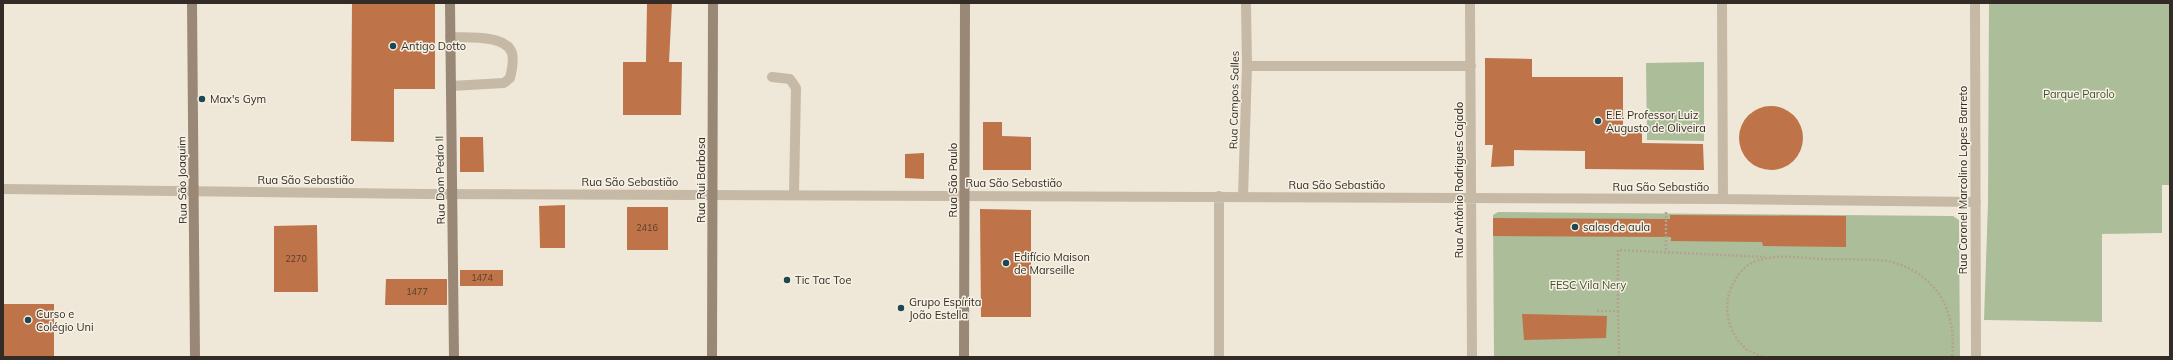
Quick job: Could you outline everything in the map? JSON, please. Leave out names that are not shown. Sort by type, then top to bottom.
[{"type":"main road","name":"Rua São Joaquim","points":[[192,3],[195,357]]},
{"type":"main road","name":"Rua Dom Pedro II","points":[[450,3],[454,357]]},
{"type":"main road","name":"Rua Rui Barbosa","points":[[712,357],[713,3]]},
{"type":"main road","name":"Rua São Paulo","points":[[964,357],[965,3]]},
{"type":"street","name":"Rua Campos Salles","points":[[1244,197],[1247,66],[1246,3]]},
{"type":"street","name":"Rua Antônio Rodrigues Cajado","points":[[1470,3],[1472,357]]},
{"type":"street","points":[[1722,3],[1723,199]]},
{"type":"street","name":"Rua Coronel Marcolino Lopes Barreto","points":[[1974,3],[1976,357]]},
{"type":"street","points":[[450,37],[487,38],[504,42],[511,51],[513,63],[510,78],[504,82],[451,86]]},
{"type":"street","points":[[1247,66],[1471,66]]},
{"type":"street","points":[[772,78],[790,79],[796,88],[794,194]]},
{"type":"street","name":"Rua São Sebastião","points":[[3,189],[452,193],[1723,199],[1976,202]]},
{"type":"street","points":[[1219,196],[1219,357]]},
{"type":"path","points":[[1666,199],[1666,252]]},
{"type":"path","points":[[1619,357],[1618,250],[1891,262],[1915,271],[1936,289],[1950,314],[1954,338],[1952,357]]},
{"type":"path","points":[[1762,357],[1746,349],[1733,333],[1727,317],[1727,296],[1735,280],[1747,265],[1767,257]]},
{"type":"path","points":[[1597,311],[1618,311]]},
{"type":"green space","name":"Parque Parolo","points":[[1989,3],[2170,3],[2170,185],[2162,185],[2162,233],[2102,234],[2102,322],[1984,320],[1988,203]]},
{"type":"green space","points":[[1704,62],[1704,141],[1647,140],[1646,63]]},
{"type":"green space","name":"FESC Vila Nery","points":[[1498,212],[1953,216],[1959,220],[1960,357],[1494,357],[1493,215]]},
{"type":"building","name":"Antigo Dotto","points":[[352,3],[435,3],[435,89],[394,89],[394,142],[351,141]]},
{"type":"building","points":[[647,3],[672,3],[669,62],[682,62],[681,115],[623,115],[623,62],[646,62]]},
{"type":"building","points":[[1485,58],[1532,59],[1532,77],[1623,77],[1623,128],[1642,128],[1642,143],[1703,144],[1704,170],[1585,169],[1585,151],[1514,150],[1514,166],[1491,167],[1493,145],[1485,145]]},
{"type":"building","points":[[1765,106],[1777,106],[1794,115],[1801,126],[1803,138],[1801,150],[1794,161],[1777,170],[1765,170],[1753,165],[1744,156],[1739,144],[1739,132],[1744,120],[1753,111]]},
{"type":"building","points":[[983,122],[1002,122],[1002,136],[1031,137],[1031,170],[983,170]]},
{"type":"building","points":[[460,137],[483,137],[484,172],[460,172]]},
{"type":"building","points":[[924,153],[924,179],[905,178],[905,154]]},
{"type":"building","points":[[565,205],[565,248],[540,248],[539,206]]},
{"type":"building","points":[[627,207],[668,207],[668,250],[627,250]]},
{"type":"building","name":"Edifício Maison de Marseille","points":[[980,209],[1031,210],[1031,317],[981,317]]},
{"type":"building","points":[[1670,215],[1846,216],[1846,247],[1763,246],[1762,242],[1671,241],[1671,237],[1493,236],[1493,218],[1670,219]]},
{"type":"building","points":[[317,225],[318,292],[274,292],[274,226]]},
{"type":"building","points":[[460,270],[503,270],[503,286],[460,286]]},
{"type":"building","points":[[386,279],[447,279],[447,305],[385,305]]},
{"type":"building","name":"Curso e Colégio Uni","points":[[3,304],[54,304],[54,357],[3,357]]},
{"type":"building","points":[[1522,314],[1607,316],[1606,338],[1524,340]]},
{"type":"place","name":"Antigo Dotto","points":[[393,46]]},
{"type":"place","name":"Max's Gym","points":[[202,99]]},
{"type":"place","name":"E.E. Professor Luiz Augusto de Oliveira","points":[[1598,121]]},
{"type":"place","name":"salas de aula","points":[[1575,227]]},
{"type":"place","name":"Edifício Maison de Marseille","points":[[1006,263]]},
{"type":"place","name":"Tic Tac Toe","points":[[787,280]]},
{"type":"place","name":"Grupo Espírita João Estella","points":[[901,308]]},
{"type":"place","name":"Curso e Colégio Uni","points":[[28,320]]}]
